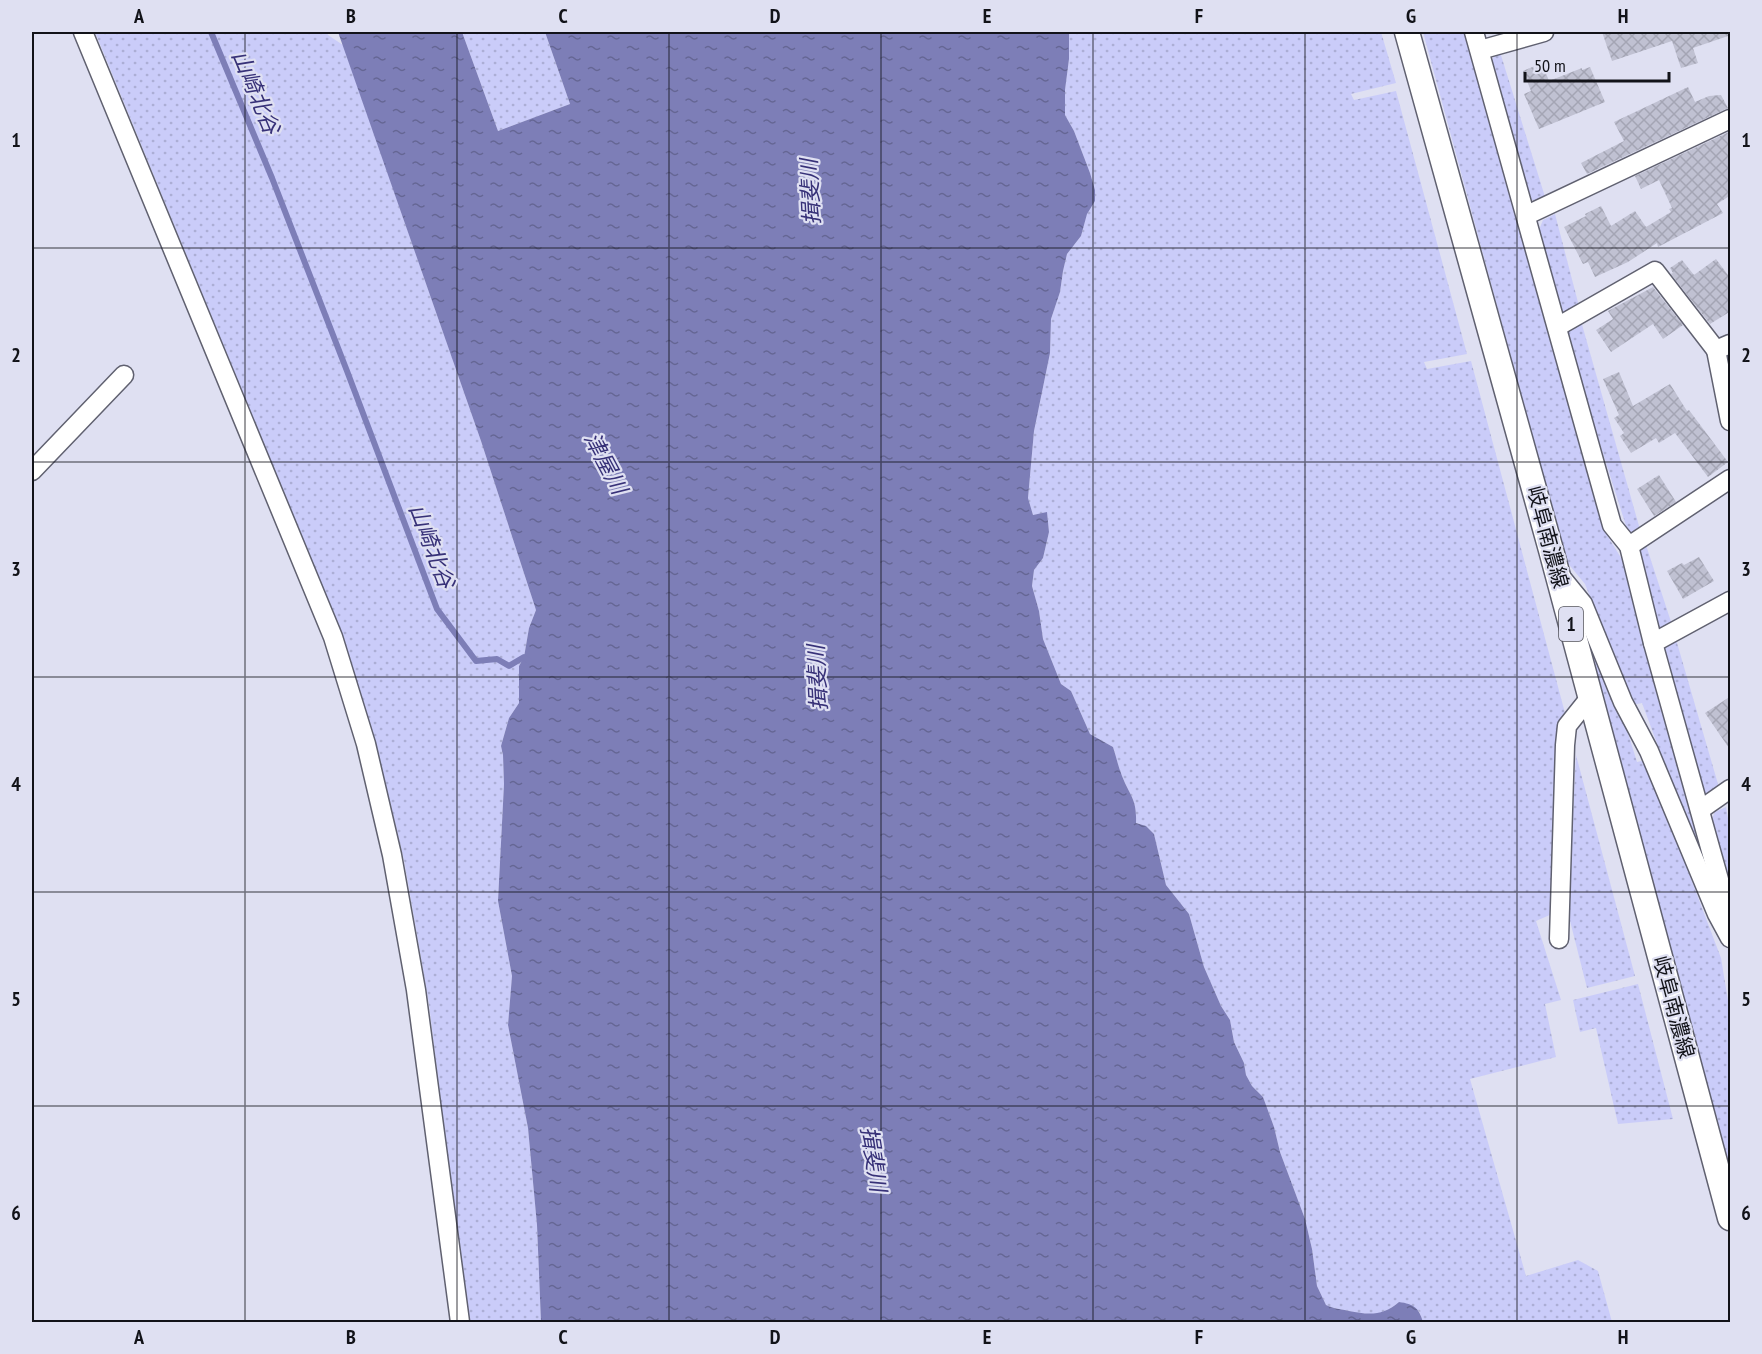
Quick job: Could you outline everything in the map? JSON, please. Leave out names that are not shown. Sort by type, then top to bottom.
[{"type":"main road","name":"岐阜南濃線","points":[[1407,32],[1591,696],[1731,1218]]},
{"type":"street","points":[[83,32],[333,637],[366,744],[392,855],[416,990],[460,1323]]},
{"type":"street","points":[[1474,32],[1612,525],[1629,546],[1653,643],[1731,919]]},
{"type":"street","points":[[1480,50],[1544,32]]},
{"type":"street","points":[[1527,215],[1731,119]]},
{"type":"street","points":[[1557,327],[1655,271],[1724,347],[1731,422]]},
{"type":"street","points":[[32,471],[124,375]]},
{"type":"street","points":[[1629,546],[1731,479]]},
{"type":"street","points":[[1557,572],[1583,604],[1623,702],[1648,751],[1717,914],[1731,938]]},
{"type":"street","points":[[1653,643],[1731,601]]},
{"type":"street","points":[[1559,939],[1567,726],[1591,696]]},
{"type":"street","points":[[1700,810],[1731,789]]},
{"type":"shaded area","points":[[95,32],[327,32],[343,45],[481,441],[536,610],[529,628],[524,657],[519,666],[519,703],[509,718],[501,746],[504,784],[498,901],[512,976],[508,1025],[528,1128],[537,1225],[541,1322],[467,1322],[429,1004],[404,860],[377,748],[340,630]]},
{"type":"shaded area","points":[[462,32],[545,32],[570,104],[498,131]]},
{"type":"shaded area","points":[[1069,32],[1381,32],[1396,83],[1351,94],[1354,100],[1396,91],[1467,354],[1424,362],[1427,369],[1471,361],[1565,713],[1556,743],[1552,914],[1536,921],[1561,1000],[1545,1004],[1556,1057],[1470,1079],[1526,1276],[1578,1260],[1598,1271],[1612,1322],[1423,1322],[1419,1311],[1399,1302],[1375,1314],[1356,1313],[1326,1305],[1317,1286],[1305,1219],[1280,1152],[1274,1127],[1263,1097],[1252,1086],[1246,1075],[1244,1063],[1234,1042],[1230,1020],[1221,1006],[1204,967],[1189,914],[1166,885],[1154,834],[1146,826],[1136,823],[1134,803],[1113,747],[1090,734],[1071,691],[1061,684],[1043,639],[1032,586],[1034,570],[1043,558],[1049,532],[1047,513],[1033,515],[1028,498],[1034,431],[1050,353],[1051,319],[1060,292],[1067,254],[1081,236],[1087,213],[1095,201],[1095,190],[1090,173],[1074,131],[1065,115]]},
{"type":"shaded area","points":[[1423,32],[1466,32],[1605,532],[1623,561],[1719,908],[1642,703],[1632,705],[1585,584],[1566,561]]},
{"type":"shaded area","points":[[1500,52],[1546,200],[1531,200],[1492,60],[1495,54]]},
{"type":"shaded area","points":[[1555,214],[1580,310],[1570,314],[1561,311],[1539,230],[1543,220]]},
{"type":"shaded area","points":[[1581,321],[1641,533],[1636,535],[1628,532],[1566,337],[1568,328]]},
{"type":"shaded area","points":[[1646,545],[1673,628],[1665,632],[1656,628],[1639,548]]},
{"type":"shaded area","points":[[1580,615],[1615,692],[1637,762],[1646,760],[1721,958],[1730,1013],[1730,1177]]},
{"type":"shaded area","points":[[1675,636],[1720,791],[1705,797],[1663,650]]},
{"type":"shaded area","points":[[1576,755],[1635,976],[1587,988],[1568,913]]},
{"type":"shaded area","points":[[1726,807],[1730,830],[1730,901],[1710,823],[1715,812]]},
{"type":"shaded area","points":[[1638,984],[1673,1119],[1618,1124],[1596,1028],[1580,1032],[1573,1000]]},
{"type":"water","points":[[338,32],[462,32],[498,131],[570,104],[545,32],[1069,32],[1065,115],[1074,131],[1090,173],[1095,190],[1095,201],[1087,214],[1081,236],[1067,254],[1060,292],[1051,319],[1050,353],[1034,431],[1028,498],[1033,515],[1047,512],[1049,532],[1043,558],[1034,570],[1032,586],[1043,639],[1061,684],[1071,691],[1090,734],[1113,747],[1134,803],[1136,823],[1146,826],[1154,834],[1166,885],[1189,914],[1204,967],[1221,1006],[1230,1020],[1234,1042],[1244,1063],[1246,1075],[1252,1086],[1263,1097],[1274,1127],[1280,1152],[1305,1219],[1317,1286],[1326,1305],[1369,1314],[1387,1310],[1399,1302],[1415,1308],[1420,1313],[1423,1322],[541,1322],[537,1225],[528,1128],[508,1025],[512,976],[498,901],[504,784],[501,746],[509,718],[519,703],[519,666],[524,657],[529,628],[536,610],[481,441]]},
{"type":"building","points":[[1602,32],[1731,32],[1731,35],[1693,48],[1698,63],[1681,68],[1672,41],[1612,61]]},
{"type":"building","points":[[1542,63],[1549,81],[1590,67],[1605,102],[1539,129],[1524,94],[1531,91],[1523,71]]},
{"type":"building","points":[[1688,87],[1695,102],[1709,96],[1721,95],[1728,108],[1587,174],[1581,163],[1624,141],[1614,122]]},
{"type":"building","points":[[1731,131],[1731,195],[1717,204],[1723,213],[1658,247],[1657,243],[1628,262],[1595,277],[1588,262],[1583,264],[1564,227],[1601,206],[1611,226],[1635,211],[1646,227],[1671,212],[1669,209],[1672,208],[1659,180],[1641,189],[1635,176]]},
{"type":"building","points":[[1716,259],[1731,279],[1731,311],[1710,324],[1671,274],[1673,273],[1670,268],[1682,260],[1694,275]]},
{"type":"building","points":[[1653,287],[1683,325],[1663,339],[1653,324],[1611,352],[1596,330],[1613,319],[1608,311]]},
{"type":"building","points":[[1619,372],[1633,406],[1670,384],[1687,411],[1689,410],[1728,462],[1708,477],[1675,433],[1659,443],[1656,438],[1631,453],[1620,436],[1624,433],[1614,418],[1619,415],[1603,379]]},
{"type":"building","points":[[1659,475],[1676,502],[1654,516],[1637,489]]},
{"type":"building","points":[[1699,557],[1714,581],[1683,599],[1667,571]]},
{"type":"building","points":[[1731,696],[1731,751],[1705,713]]},
{"type":"waterway","name":"山崎北谷","points":[[211,32],[272,178],[437,609],[476,661],[497,659],[509,666],[524,657],[529,661]]},
{"type":"water label","name":"揖斐川","points":[[810,192]]},
{"type":"water label","name":"津屋川","points":[[606,463]]},
{"type":"water label","name":"揖斐川","points":[[817,678]]},
{"type":"water label","name":"揖斐川","points":[[874,1159]]}]
